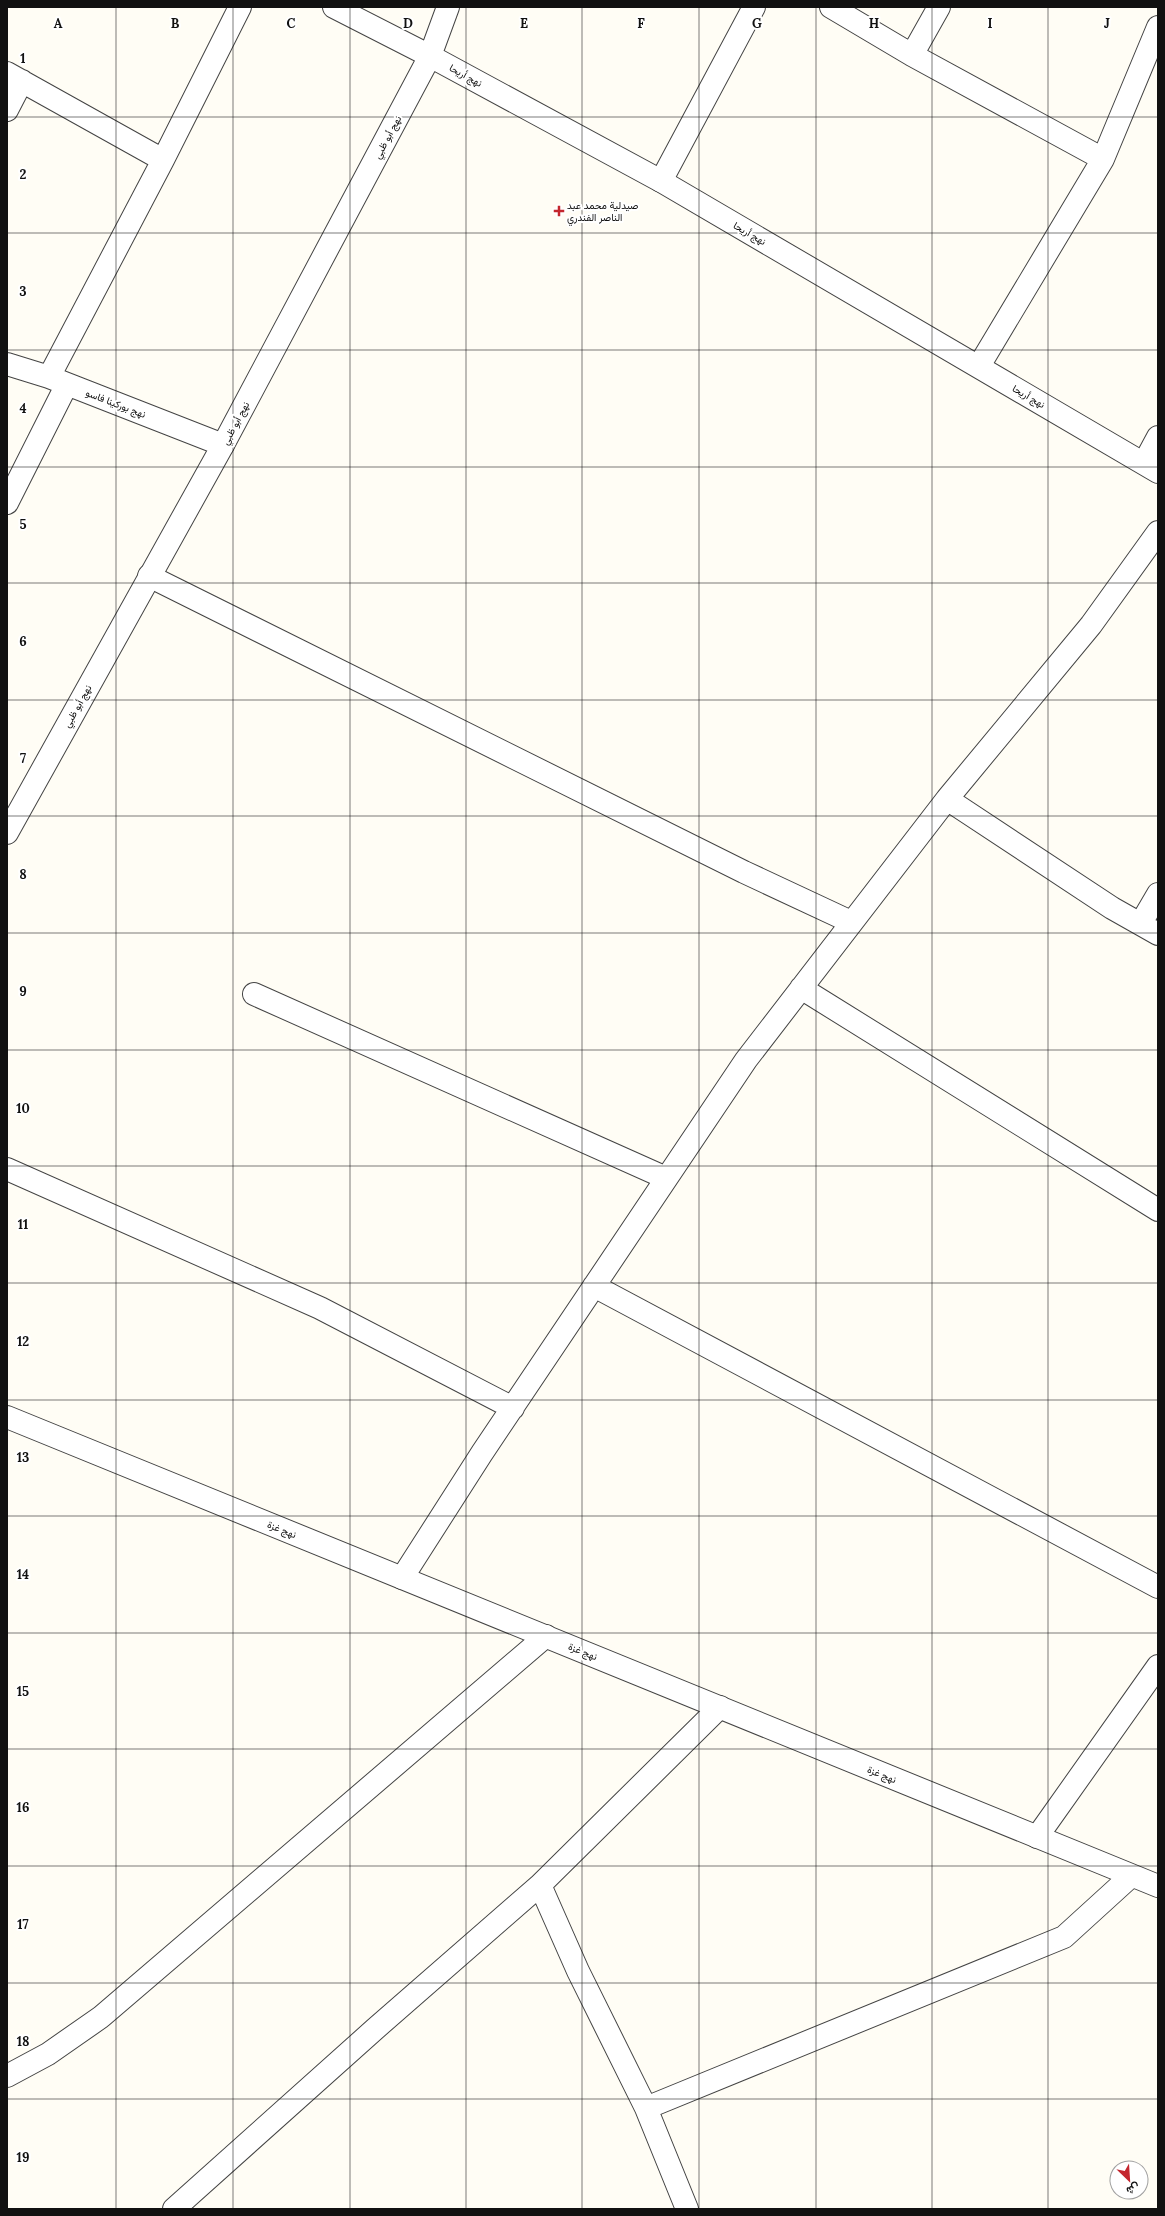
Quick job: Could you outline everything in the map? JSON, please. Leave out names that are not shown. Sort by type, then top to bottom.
[{"type":"street","points":[[7,503],[58,380],[163,160],[240,7]]},
{"type":"street","name":"نهج أريحا","points":[[334,7],[430,56],[661,181],[1151,467]]},
{"type":"street","name":"نهج أبو ظبي","points":[[7,833],[223,445],[430,56],[448,7]]},
{"type":"street","points":[[661,181],[754,7]]},
{"type":"street","points":[[831,7],[912,55],[1103,158]]},
{"type":"street","points":[[912,55],[939,7]]},
{"type":"street","points":[[979,366],[1103,158],[1158,27]]},
{"type":"street","points":[[7,110],[14,77],[163,160]]},
{"type":"street","name":"نهج بوركينا فاسو","points":[[7,364],[58,380],[223,445]]},
{"type":"street","points":[[1151,467],[1158,437]]},
{"type":"street","points":[[402,1578],[594,1286],[746,1060],[947,799],[1091,625],[1158,532]]},
{"type":"street","points":[[149,576],[744,872],[851,922]]},
{"type":"street","points":[[947,799],[1112,908],[1149,928],[1158,894]]},
{"type":"street","points":[[801,988],[1158,1210]]},
{"type":"street","points":[[254,994],[666,1178]]},
{"type":"street","points":[[7,1169],[320,1308],[513,1408]]},
{"type":"street","points":[[594,1286],[1158,1588]]},
{"type":"street","name":"نهج غزة","points":[[7,1417],[720,1707],[1130,1876],[1158,1886]]},
{"type":"street","points":[[7,2076],[48,2054],[101,2017],[546,1636]]},
{"type":"street","points":[[1036,1837],[1158,1666]]},
{"type":"street","points":[[174,2209],[540,1885],[720,1707]]},
{"type":"street","points":[[646,2108],[1064,1937],[1130,1876]]},
{"type":"street","points":[[540,1885],[578,1971],[646,2108],[687,2209]]},
{"type":"place","name":"صيدلية محمد عبد الناصر الفندري","points":[[559,211]]}]
